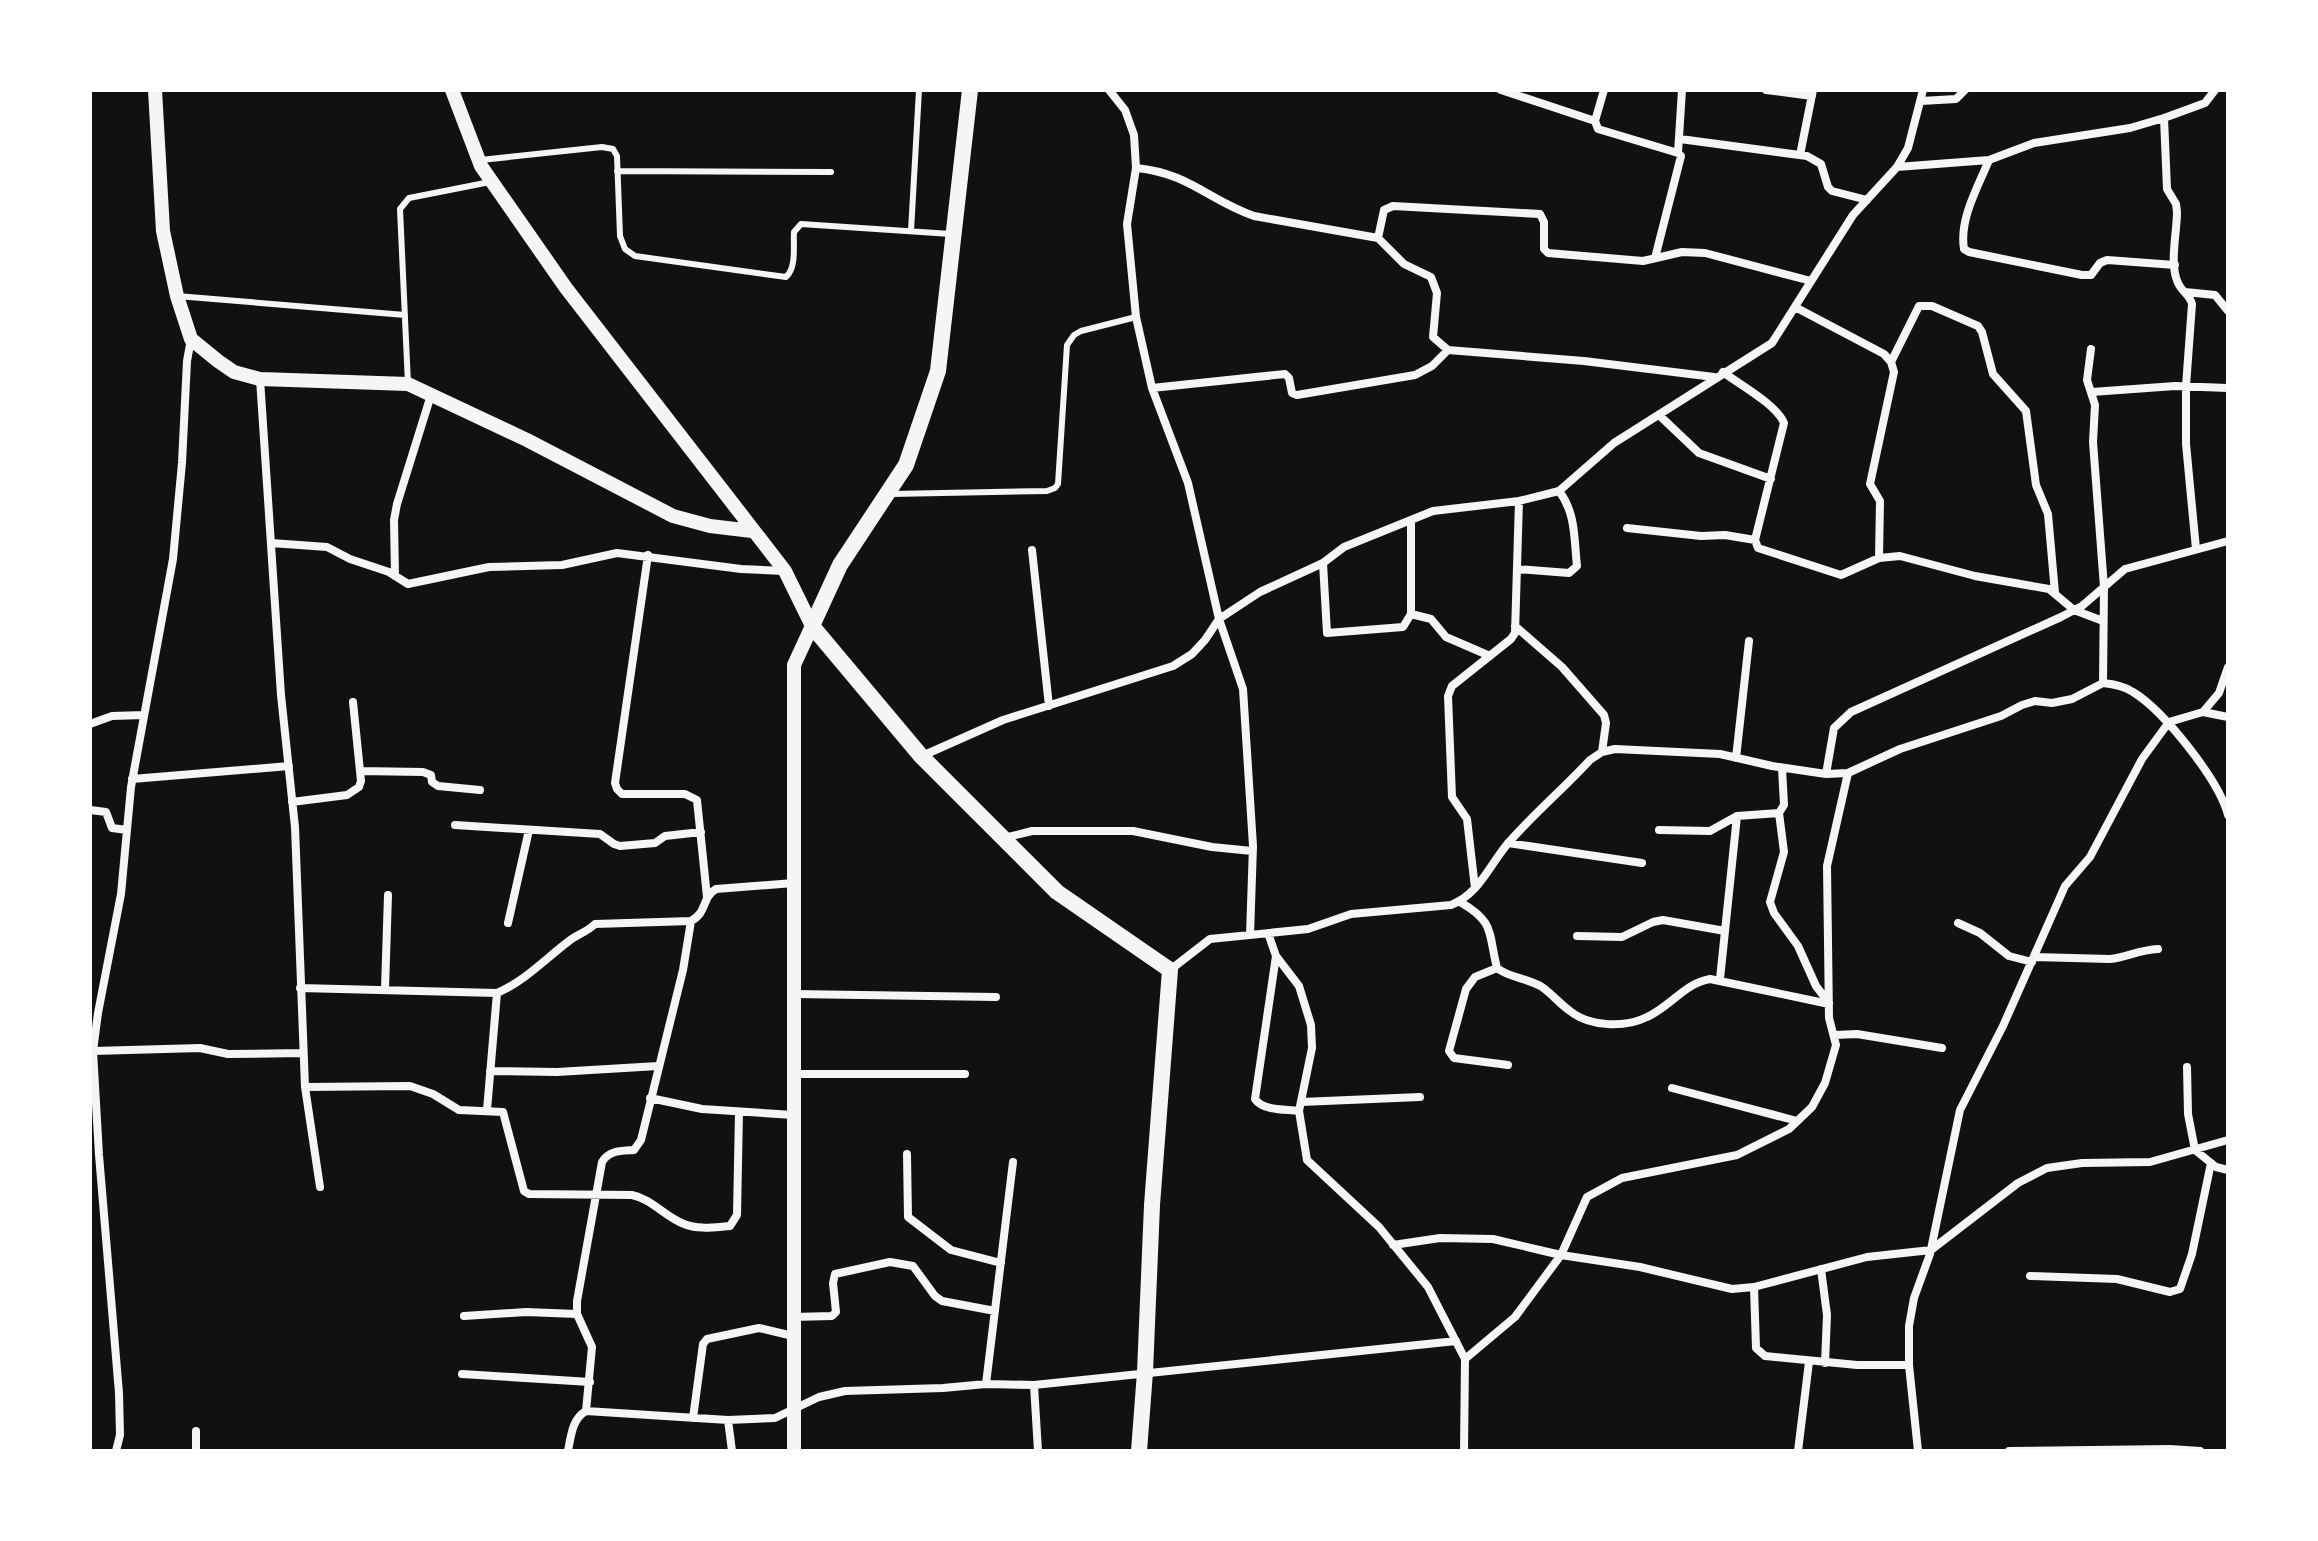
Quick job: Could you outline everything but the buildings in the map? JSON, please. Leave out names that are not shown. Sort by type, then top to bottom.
[{"type":"main road","points":[[970,90],[938,371],[906,465],[840,565],[812,626],[921,756],[1057,892],[1170,970],[1152,1205],[1139,1451]]},
{"type":"street","points":[[116,1451],[120,1435],[119,1393],[99,1155],[94,1014],[121,894],[132,779],[173,559],[191,339],[177,296],[163,231],[155,90]]},
{"type":"street","points":[[452,90],[478,160],[492,181],[566,288],[785,571],[812,626],[794,665],[794,1451]]},
{"type":"street","points":[[1109,90],[1125,110],[1134,135],[1136,168],[1127,224],[1136,317],[1152,388],[1188,483],[1219,619],[1243,689],[1252,851],[1250,935]]},
{"type":"street","points":[[1501,90],[1595,121],[1602,131],[1678,153]]},
{"type":"street","points":[[1595,121],[1604,90]]},
{"type":"street","points":[[1655,258],[1682,160],[1678,153],[1682,90]]},
{"type":"street","points":[[1766,90],[1812,93],[1800,155]]},
{"type":"street","points":[[921,756],[1003,720],[1173,666],[1192,654],[1219,619],[1260,592],[1323,563],[1344,547],[1433,511],[1519,501],[1559,491],[1614,443],[1772,343],[1853,215],[1897,167],[1908,148],[1923,90]]},
{"type":"street","points":[[1921,101],[1956,99],[1965,90]]},
{"type":"street","points":[[1897,167],[1989,160],[2034,143],[2130,128],[2205,103],[2217,91]]},
{"type":"street","points":[[2164,118],[2167,189],[2177,212],[2177,282],[2192,304],[2186,386],[2186,444],[2196,549]]},
{"type":"street","points":[[1680,139],[1816,159],[1832,191],[1867,200]]},
{"type":"street","points":[[1989,160],[1964,227],[1964,249],[1969,252],[2082,275],[2091,275],[2100,263],[2107,260],[2175,265]]},
{"type":"street","points":[[1136,168],[1174,175],[1254,216],[1378,238],[1404,264],[1431,277],[1437,293],[1433,337],[1448,350],[1719,375],[1780,416],[1783,431],[1755,540],[1758,548],[1841,575],[1879,558],[1900,556],[1975,576],[2041,587],[2055,593],[2074,610],[2103,621]]},
{"type":"street","points":[[1378,238],[1384,210],[1393,206],[1540,214],[1544,222],[1544,249],[1548,253],[1643,261],[1682,252],[1705,253],[1811,281]]},
{"type":"street","points":[[2185,292],[2215,295],[2228,311]]},
{"type":"street","points":[[1891,362],[1919,306],[1932,306],[1972,323],[1982,332],[1993,374],[2026,411],[2036,485],[2048,514],[2055,593]]},
{"type":"street","points":[[1795,307],[1884,354],[1891,362],[1894,372],[1870,484],[1880,501],[1879,558]]},
{"type":"street","points":[[191,339],[234,372],[260,379],[408,384],[527,440],[673,516],[710,526],[752,531]]},
{"type":"street","points":[[2091,349],[2087,380],[2095,405],[2093,442],[2104,587],[2103,683]]},
{"type":"street","points":[[1152,388],[1285,374],[1289,378],[1290,389],[1297,395],[1415,375],[1432,366],[1448,350]]},
{"type":"street","points":[[260,379],[292,802],[305,1087],[320,1187]]},
{"type":"street","points":[[2092,392],[2186,386],[2228,388]]},
{"type":"street","points":[[395,576],[397,504],[431,395]]},
{"type":"street","points":[[1660,416],[1699,453],[1771,479]]},
{"type":"street","points":[[1517,569],[1569,573],[1577,566],[1572,513],[1559,491]]},
{"type":"street","points":[[1475,889],[1467,819],[1452,797],[1448,696],[1452,686],[1511,639],[1515,626],[1519,501]]},
{"type":"street","points":[[1323,563],[1327,633],[1403,627],[1411,614],[1411,520]]},
{"type":"street","points":[[1627,528],[1755,540]]},
{"type":"street","points":[[1826,774],[1834,728],[1851,712],[2074,610],[2125,569],[2228,541]]},
{"type":"street","points":[[271,543],[327,547],[395,576],[401,582],[415,584],[489,567],[562,565],[617,553],[741,569],[785,571]]},
{"type":"street","points":[[1032,550],[1049,706]]},
{"type":"street","points":[[300,988],[497,993],[514,986],[595,924],[691,921],[704,912],[707,897],[697,800],[693,796],[622,794],[615,783],[648,555]]},
{"type":"street","points":[[1411,614],[1431,619],[1446,637],[1490,656]]},
{"type":"street","points":[[1515,626],[1562,667],[1604,715],[1606,723],[1602,752]]},
{"type":"street","points":[[1736,758],[1749,641]]},
{"type":"street","points":[[2203,712],[2219,693],[2228,667]]},
{"type":"street","points":[[1170,970],[1210,939],[1308,929],[1351,914],[1460,902],[1475,889],[1508,843],[1590,760],[1602,752],[1615,749],[1679,751],[1826,774],[1848,773],[1900,749],[2001,716],[2022,705],[2072,699],[2103,683],[2132,691],[2169,722],[2201,765],[2228,815]]},
{"type":"street","points":[[292,802],[355,792],[361,781],[353,702]]},
{"type":"street","points":[[1918,1451],[1909,1365],[1909,1326],[1914,1298],[1931,1250],[1960,1110],[2003,1026],[2065,886],[2090,857],[2142,759],[2169,722],[2203,712],[2228,717]]},
{"type":"street","points":[[90,724],[112,716],[144,715]]},
{"type":"street","points":[[132,779],[289,766]]},
{"type":"street","points":[[1782,768],[1784,805],[1779,813],[1784,852],[1770,902],[1829,1004]]},
{"type":"street","points":[[360,771],[423,772],[431,775],[432,782],[438,786],[480,790]]},
{"type":"street","points":[[1465,1359],[1515,1317],[1561,1255],[1587,1197],[1622,1178],[1737,1155],[1789,1129],[1812,1107],[1825,1083],[1836,1045],[1829,1018],[1827,866],[1848,773]]},
{"type":"street","points":[[90,810],[106,812],[112,828],[127,830]]},
{"type":"street","points":[[1659,830],[1710,831],[1737,816],[1779,813]]},
{"type":"street","points":[[1720,979],[1737,816]]},
{"type":"street","points":[[455,825],[600,834],[620,846],[655,843],[665,836],[701,832]]},
{"type":"street","points":[[508,923],[529,830]]},
{"type":"street","points":[[1004,839],[1032,831],[1133,831],[1212,847],[1252,851]]},
{"type":"street","points":[[1508,843],[1642,863]]},
{"type":"street","points":[[707,897],[716,889],[794,883]]},
{"type":"street","points":[[385,989],[388,895]]},
{"type":"street","points":[[1460,902],[1478,912],[1485,920],[1497,968]]},
{"type":"street","points":[[1577,936],[1622,937],[1663,920],[1725,931]]},
{"type":"street","points":[[586,1411],[592,1347],[577,1314],[577,1301],[602,1162],[606,1155],[639,1146],[683,970],[691,921]]},
{"type":"street","points":[[1958,923],[1980,933],[2009,956],[2033,960],[2110,959],[2135,951],[2158,949]]},
{"type":"street","points":[[1268,933],[1276,956],[1299,986],[1311,1025],[1312,1048],[1300,1106],[1307,1160],[1379,1227],[1428,1287],[1465,1359],[1462,1402],[1464,1451]]},
{"type":"street","points":[[1276,956],[1255,1099],[1258,1105],[1300,1106],[1420,1097]]},
{"type":"street","points":[[1508,1065],[1454,1058],[1449,1051],[1466,989],[1475,977],[1497,968],[1542,987],[1584,1019],[1610,1024],[1642,1020],[1700,981],[1720,979],[1829,1004]]},
{"type":"street","points":[[487,1110],[497,993]]},
{"type":"street","points":[[794,994],[996,997]]},
{"type":"street","points":[[1834,1035],[1857,1034],[1942,1048]]},
{"type":"street","points":[[93,1051],[200,1048],[228,1054],[303,1053]]},
{"type":"street","points":[[490,1071],[557,1072],[658,1066]]},
{"type":"street","points":[[2187,1067],[2188,1114],[2195,1150],[2216,1167],[2228,1170]]},
{"type":"street","points":[[793,1074],[965,1074]]},
{"type":"street","points":[[305,1087],[410,1086],[433,1094],[459,1110],[503,1112],[524,1191],[529,1194],[597,1193],[641,1197],[689,1226],[730,1226],[737,1215],[739,1112]]},
{"type":"street","points":[[1672,1088],[1797,1121]]},
{"type":"street","points":[[650,1098],[702,1109],[793,1115]]},
{"type":"street","points":[[1393,1245],[1440,1238],[1493,1239],[1561,1255],[1640,1267],[1732,1289],[1754,1287],[1867,1257],[1931,1250],[2018,1183],[2047,1168],[2082,1163],[2150,1162],[2228,1140]]},
{"type":"street","points":[[907,1154],[907,1211],[911,1222],[951,1250],[1001,1263]]},
{"type":"street","points":[[986,1384],[1013,1162]]},
{"type":"street","points":[[2030,1276],[2117,1279],[2170,1292],[2180,1289],[2192,1254],[2211,1163]]},
{"type":"street","points":[[793,1317],[832,1316],[836,1312],[835,1274],[890,1262],[913,1266],[942,1301],[995,1311]]},
{"type":"street","points":[[1821,1269],[1827,1315],[1825,1363]]},
{"type":"street","points":[[1754,1287],[1756,1348],[1765,1356],[1825,1363],[1909,1365]]},
{"type":"street","points":[[464,1316],[526,1312],[577,1314]]},
{"type":"street","points":[[693,1418],[703,1344],[707,1339],[749,1328],[793,1336]]},
{"type":"street","points":[[568,1451],[574,1422],[586,1411],[728,1420],[775,1418],[819,1397],[845,1391],[986,1384],[1034,1385],[1456,1341]]},
{"type":"street","points":[[1798,1451],[1809,1362]]},
{"type":"street","points":[[462,1374],[590,1382]]},
{"type":"street","points":[[1034,1385],[1038,1451]]},
{"type":"street","points":[[728,1420],[732,1451]]},
{"type":"street","points":[[196,1431],[196,1451]]},
{"type":"street","points":[[2009,1451],[2200,1451]]},
{"type":"lane","points":[[911,231],[919,90]]},
{"type":"lane","points":[[478,160],[602,147],[613,149],[617,156],[620,236],[625,249],[635,256],[786,277],[791,273],[794,232],[801,224],[955,234]]},
{"type":"lane","points":[[617,171],[831,172]]},
{"type":"lane","points":[[408,384],[400,209],[409,198],[492,181]]},
{"type":"lane","points":[[177,296],[405,315]]},
{"type":"lane","points":[[887,494],[1047,491],[1055,488],[1058,484],[1067,345],[1081,331],[1136,317]]}]
